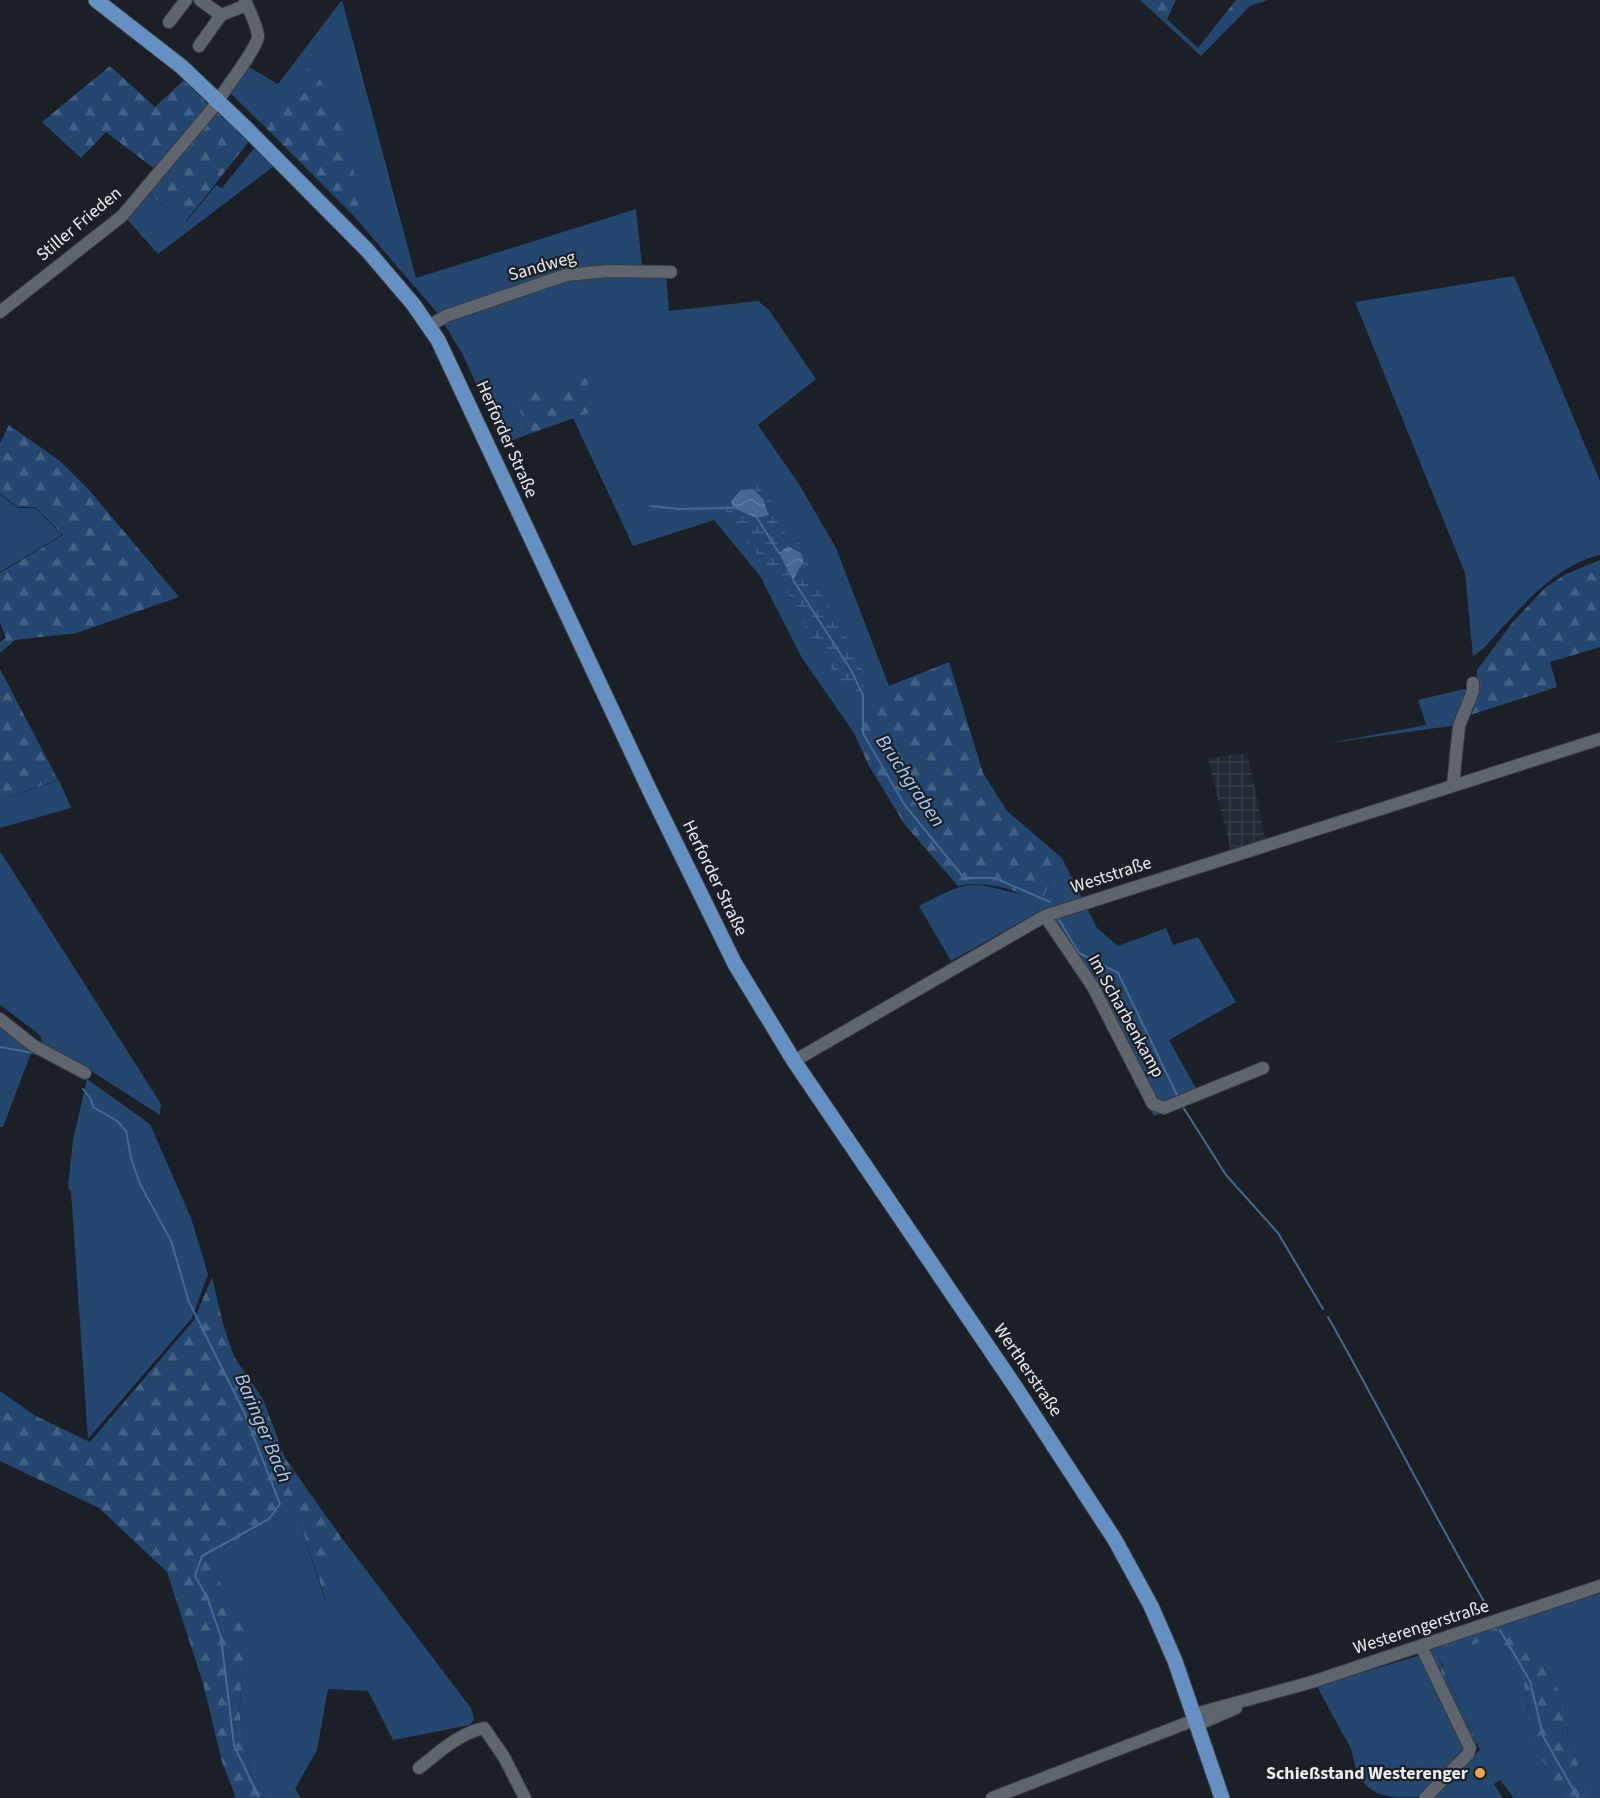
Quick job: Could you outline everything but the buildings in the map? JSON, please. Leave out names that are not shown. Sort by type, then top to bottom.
[{"type":"main road","name":"Herforder Straße","points":[[96,0],[182,67],[218,99],[367,250],[429,326],[458,376],[541,561],[640,769],[750,991]]},
{"type":"main road","name":"Wertherstraße","points":[[750,991],[794,1060],[1026,1402],[1115,1540],[1151,1606],[1197,1719],[1222,1798]]},
{"type":"street","points":[[169,22],[186,0]]},
{"type":"street","points":[[200,0],[221,15]]},
{"type":"street","name":"Stiller Frieden","points":[[0,312],[122,216],[218,99],[256,44],[256,27],[246,2]]},
{"type":"street","points":[[199,46],[221,15],[246,2]]},
{"type":"street","name":"Sandweg","points":[[429,326],[446,316],[566,275],[608,271],[672,272]]},
{"type":"street","points":[[1459,783],[1459,726],[1473,691],[1473,683]]},
{"type":"street","name":"Weststraße","points":[[794,1060],[1045,916],[1600,739]]},
{"type":"street","name":"Im Scharbenkamp","points":[[1045,916],[1094,987],[1153,1104],[1164,1108],[1263,1068]]},
{"type":"street","points":[[0,1019],[34,1046],[85,1073]]},
{"type":"street","name":"Westerengerstraße","points":[[992,1798],[1197,1719],[1600,1586]]},
{"type":"street","points":[[1420,1646],[1470,1748],[1468,1754],[1425,1798]]},
{"type":"street","points":[[418,1768],[448,1744],[473,1730],[484,1728],[504,1757],[525,1798]]},
{"type":"shaded area","points":[[1247,753],[1266,842],[1231,851],[1208,758]]},
{"type":"green space","points":[[342,0],[416,278],[636,209],[643,275],[666,274],[669,311],[758,301],[769,310],[816,379],[758,425],[799,484],[836,548],[889,686],[870,703],[854,733],[802,658],[760,576],[714,520],[633,546],[573,418],[597,410],[515,398],[529,434],[503,444],[463,355],[439,315],[352,214],[360,205],[313,64],[262,124],[229,92],[249,67],[278,84]]},
{"type":"green space","points":[[1140,0],[1176,0],[1167,19],[1198,48],[1236,0],[1268,0],[1250,6],[1201,56]]},
{"type":"green space","points":[[313,63],[348,144],[360,206],[352,214],[262,124]]},
{"type":"green space","points":[[110,66],[155,107],[184,80],[209,105],[156,170],[106,132],[81,158],[42,122]]},
{"type":"green space","points":[[214,110],[220,110],[250,140],[186,221],[148,194]]},
{"type":"green space","points":[[255,147],[274,166],[158,254],[127,219],[147,194],[187,221],[216,185],[222,188]]},
{"type":"green space","points":[[1514,276],[1600,481],[1600,555],[1582,561],[1550,581],[1483,649],[1473,656],[1465,573],[1355,302]]},
{"type":"green space","points":[[586,378],[597,410],[529,434],[515,398]]},
{"type":"green space","points":[[9,425],[60,461],[90,491],[179,597],[77,633],[15,640],[0,653],[0,642],[6,638],[0,623],[0,573],[63,535],[35,507],[17,507],[0,493],[0,443]]},
{"type":"green space","points":[[755,483],[772,503],[778,523],[789,538],[805,546],[808,572],[855,651],[867,681],[852,699],[812,641],[783,584],[726,519],[727,497],[741,484]]},
{"type":"green space","points":[[0,494],[17,508],[35,508],[62,535],[0,572]]},
{"type":"green space","points":[[1600,560],[1600,647],[1550,662],[1557,687],[1467,716],[1477,690],[1477,670],[1513,622],[1546,587],[1566,574]]},
{"type":"green space","points":[[949,662],[983,773],[1007,811],[1062,858],[1038,908],[1023,895],[1012,890],[979,884],[958,886],[905,825],[869,766],[854,733],[870,703],[889,686]]},
{"type":"green space","points":[[0,669],[58,780],[0,800]]},
{"type":"green space","points":[[1468,690],[1457,725],[1324,744],[1426,725],[1418,700]]},
{"type":"green space","points":[[59,780],[71,808],[0,828],[0,800]]},
{"type":"green space","points":[[0,851],[161,1104],[160,1115],[85,1067],[43,1045],[40,1035],[0,1005]]},
{"type":"green space","points":[[1062,858],[1097,928],[1118,946],[1166,928],[1173,945],[1198,937],[1236,1002],[1169,1040],[1201,1097],[1154,1116],[1091,989],[1045,923],[1040,911],[951,961],[919,906],[952,890],[970,885],[992,887],[1021,895],[1028,898],[1038,908]]},
{"type":"green space","points":[[0,1025],[33,1048],[3,1127],[0,1127]]},
{"type":"green space","points":[[87,1079],[150,1124],[191,1218],[208,1274],[192,1318],[88,1439],[71,1192],[68,1187],[73,1140]]},
{"type":"green space","points":[[212,1277],[223,1324],[234,1357],[263,1399],[285,1458],[341,1537],[326,1601],[298,1517],[270,1520],[207,1557],[244,1629],[245,1656],[239,1711],[252,1777],[267,1798],[236,1798],[222,1762],[203,1683],[167,1572],[99,1508],[0,1461],[0,1391],[34,1415],[90,1442],[194,1320]]},
{"type":"green space","points":[[298,1517],[325,1600],[341,1537],[471,1708],[474,1719],[470,1725],[393,1740],[368,1691],[328,1689],[317,1750],[295,1789],[301,1798],[267,1798],[252,1777],[239,1711],[245,1656],[207,1557],[270,1520]]},
{"type":"green space","points":[[1600,1593],[1600,1798],[1592,1798],[1568,1739],[1565,1699],[1513,1619]]},
{"type":"green space","points":[[1513,1619],[1565,1699],[1568,1739],[1592,1798],[1563,1798],[1531,1739],[1524,1684],[1499,1635],[1438,1657],[1477,1743],[1472,1746],[1426,1649]]},
{"type":"green space","points":[[1499,1635],[1524,1684],[1531,1739],[1563,1798],[1514,1798],[1500,1780],[1494,1784],[1503,1798],[1428,1798],[1480,1750],[1438,1656]]},
{"type":"green space","points":[[1421,1655],[1465,1750],[1420,1797],[1381,1794],[1373,1791],[1361,1779],[1350,1746],[1317,1686]]},
{"type":"water","points":[[753,489],[763,499],[769,515],[757,518],[733,508],[731,501],[741,490]]},
{"type":"water","points":[[788,546],[801,553],[803,562],[793,580],[779,553]]},
{"type":"waterway","name":"Bruchgraben","points":[[651,506],[678,509],[733,508]]},
{"type":"waterway","points":[[757,518],[779,553]]},
{"type":"waterway","name":"Bruchgraben","points":[[793,580],[851,670],[863,695],[863,733],[904,804],[964,878],[995,878],[1050,902]]},
{"type":"waterway","points":[[1058,918],[1079,953],[1118,973],[1178,1097]]},
{"type":"waterway","name":"Baringer Bach","points":[[0,1047],[34,1053]]},
{"type":"waterway","name":"Baringer Bach","points":[[83,1089],[91,1099],[93,1107],[117,1121],[126,1131],[131,1158],[140,1184],[171,1241],[189,1302],[244,1412],[280,1504],[269,1519],[202,1556],[195,1576],[207,1597],[221,1637],[234,1745],[259,1798]]},
{"type":"waterway","points":[[1183,1107],[1226,1175],[1278,1233],[1323,1309]]},
{"type":"waterway","points":[[1328,1317],[1489,1610]]},
{"type":"waterway","points":[[1500,1630],[1530,1681],[1543,1736],[1578,1798]]},
{"type":"place","name":"Schießstand Westerenger","points":[[1480,1773]]}]
